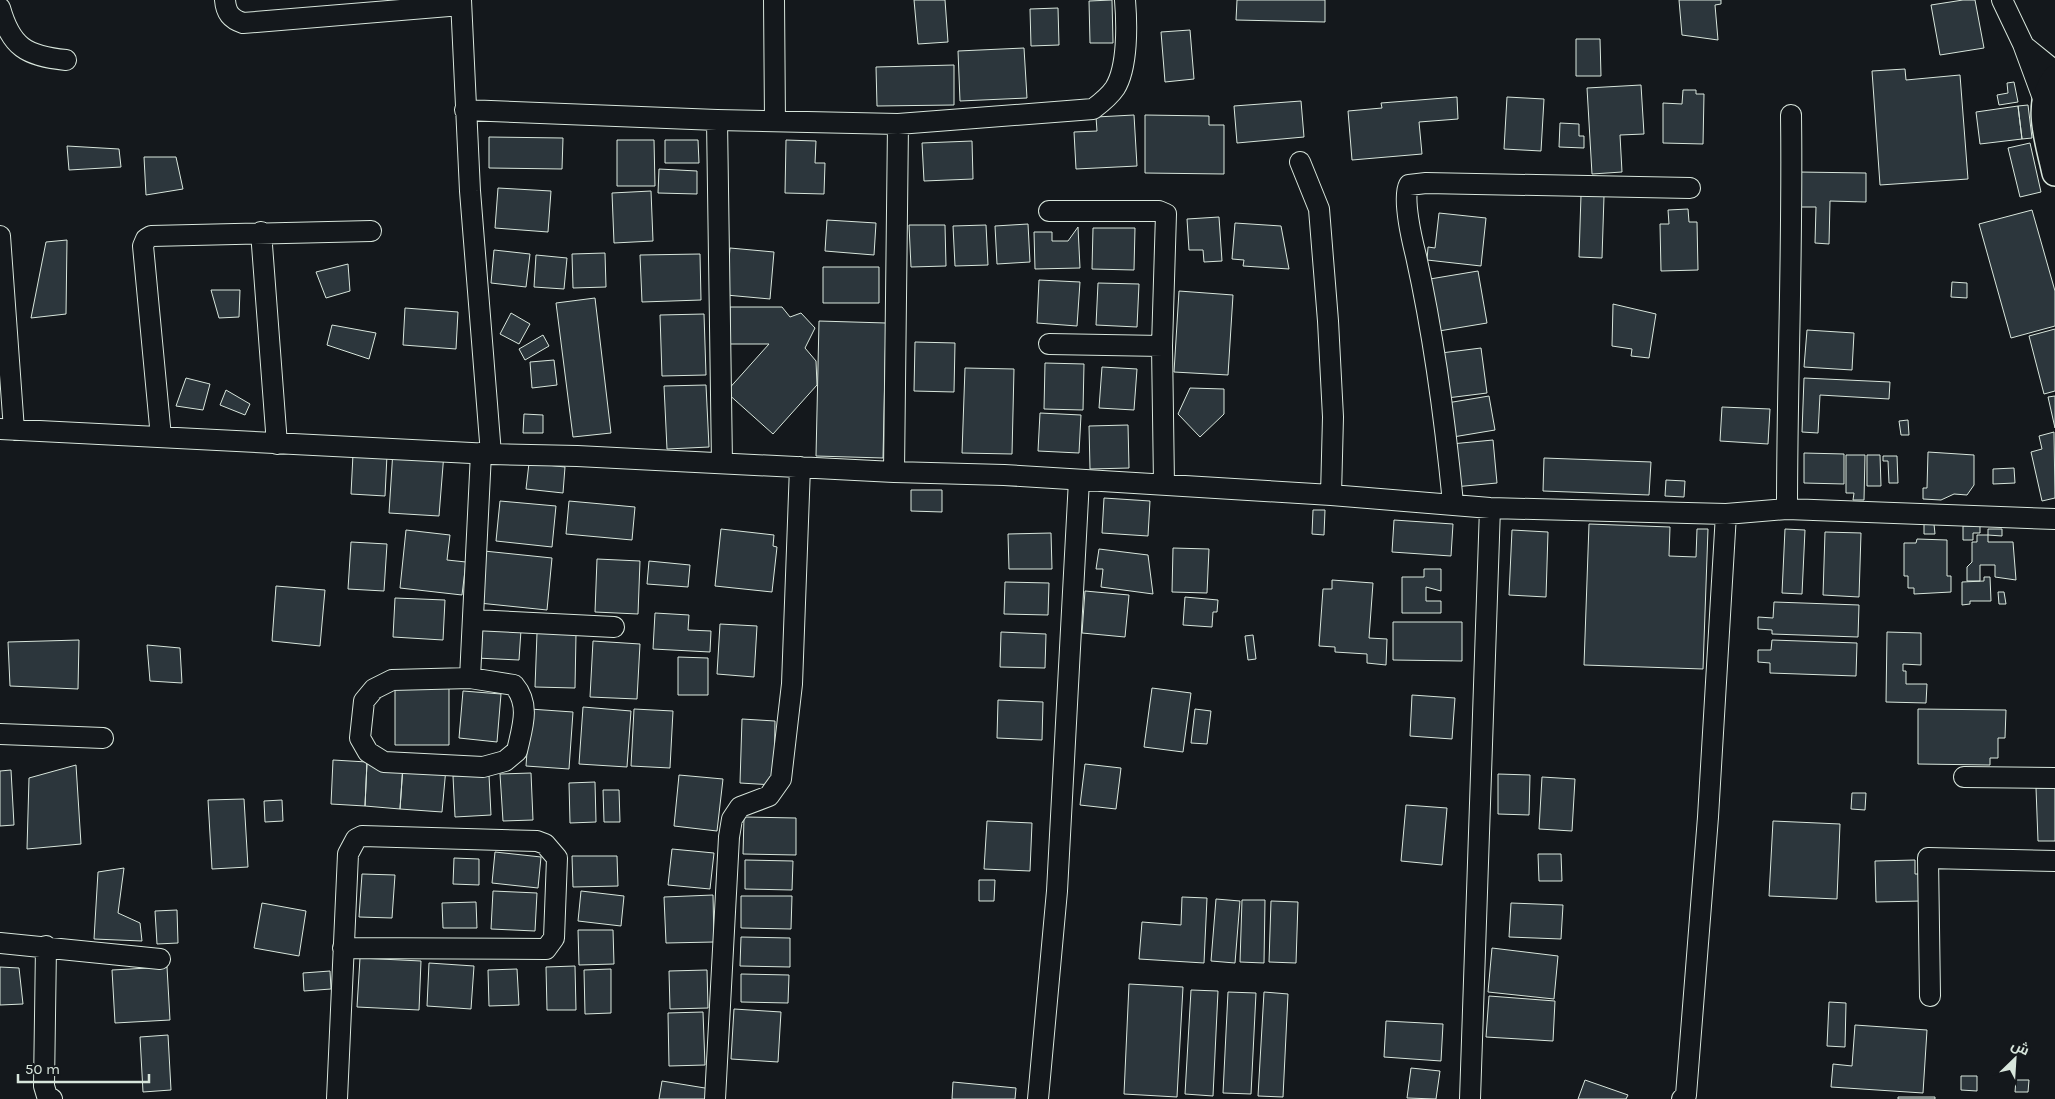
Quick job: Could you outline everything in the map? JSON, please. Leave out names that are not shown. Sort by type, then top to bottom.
[{"type":"main road","points":[[2055,78],[2050,107],[2045,122],[2055,173]]},
{"type":"street","points":[[225,0],[227,13],[233,20],[243,23],[461,3],[465,110],[486,454],[470,678]]},
{"type":"street","points":[[774,0],[776,121]]},
{"type":"street","points":[[465,110],[716,120],[898,124],[1093,109],[1107,98],[1116,86],[1122,65],[1127,21],[1125,0]]},
{"type":"street","points":[[2002,0],[2050,107]]},
{"type":"street","points":[[0,8],[6,29],[24,49],[31,54],[45,58],[66,60]]},
{"type":"street","points":[[2023,44],[2055,70]]},
{"type":"street","points":[[1787,509],[1787,397],[1792,202],[1791,115]]},
{"type":"street","points":[[716,120],[722,463]]},
{"type":"street","points":[[894,472],[898,124]]},
{"type":"street","points":[[1300,162],[1319,209],[1328,321],[1332,407],[1331,495]]},
{"type":"street","points":[[1453,503],[1447,439],[1429,312],[1409,219],[1406,195],[1410,185],[1426,183],[1690,188]]},
{"type":"street","points":[[1049,211],[1159,211],[1166,214],[1162,346],[1164,484]]},
{"type":"street","points":[[161,437],[143,246],[146,239],[151,236],[261,232],[371,231]]},
{"type":"street","points":[[261,232],[277,444]]},
{"type":"street","points":[[0,236],[7,430],[486,454],[1004,475],[1453,503],[1490,508],[1726,514],[1787,509],[2055,519]]},
{"type":"street","points":[[1049,344],[1162,346]]},
{"type":"street","points":[[715,1099],[729,837],[732,819],[740,806],[769,796],[780,779],[786,742],[792,684],[800,467]]},
{"type":"street","points":[[1038,1099],[1057,891],[1079,480]]},
{"type":"street","points":[[1470,1099],[1490,508]]},
{"type":"street","points":[[1682,1099],[1686,1095],[1707,826],[1726,514]]},
{"type":"street","points":[[474,620],[614,627]]},
{"type":"street","points":[[470,678],[514,685],[521,694],[525,710],[517,752],[505,761],[483,767],[384,762],[368,752],[360,738],[364,701],[374,689],[392,680],[470,678]]},
{"type":"street","points":[[0,734],[103,738]]},
{"type":"street","points":[[1964,777],[2055,778]]},
{"type":"street","points":[[337,1099],[343,948],[348,854],[356,839],[362,836],[537,841],[545,844],[557,858],[554,938],[546,949],[343,948]]},
{"type":"street","points":[[1930,996],[1928,858],[2055,861]]},
{"type":"street","points":[[0,943],[46,946],[160,959]]},
{"type":"street","points":[[46,946],[44,1086],[47,1096],[52,1099]]},
{"type":"building","points":[[914,0],[945,0],[948,42],[918,44]]},
{"type":"building","points":[[1112,0],[1113,43],[1090,43],[1089,1]]},
{"type":"building","points":[[1237,0],[1325,0],[1325,22],[1236,20]]},
{"type":"building","points":[[1679,0],[1721,0],[1721,4],[1715,5],[1718,40],[1682,35]]},
{"type":"building","points":[[1975,0],[1984,48],[1940,55],[1931,5]]},
{"type":"building","points":[[1058,8],[1059,45],[1031,46],[1030,9]]},
{"type":"building","points":[[1190,30],[1194,79],[1165,82],[1161,32]]},
{"type":"building","points":[[1576,39],[1600,39],[1601,76],[1576,76]]},
{"type":"building","points":[[1024,48],[1027,98],[960,101],[958,51]]},
{"type":"building","points":[[954,65],[954,105],[877,106],[876,67]]},
{"type":"building","points":[[1905,69],[1906,80],[1960,75],[1968,179],[1880,185],[1872,71]]},
{"type":"building","points":[[2014,82],[2018,102],[1999,105],[1997,95],[2008,93],[2007,83]]},
{"type":"building","points":[[1641,85],[1644,134],[1620,135],[1622,172],[1592,174],[1587,88]]},
{"type":"building","points":[[1683,90],[1696,90],[1696,94],[1704,94],[1703,144],[1663,143],[1663,103],[1682,104]]},
{"type":"building","points":[[1457,97],[1458,119],[1419,122],[1422,154],[1352,160],[1348,111],[1382,108],[1381,103]]},
{"type":"building","points":[[1507,97],[1544,99],[1541,151],[1504,149]]},
{"type":"building","points":[[1301,101],[1304,137],[1237,143],[1234,106]]},
{"type":"building","points":[[2028,105],[2032,138],[2022,139],[2018,106]]},
{"type":"building","points":[[2018,106],[2022,139],[1980,144],[1976,112]]},
{"type":"building","points":[[1134,115],[1137,166],[1076,169],[1074,132],[1097,131],[1096,117]]},
{"type":"building","points":[[1145,115],[1209,116],[1209,125],[1224,125],[1224,174],[1145,173]]},
{"type":"building","points":[[1560,123],[1579,124],[1579,136],[1584,136],[1584,148],[1559,147]]},
{"type":"building","points":[[489,137],[563,138],[562,169],[489,168]]},
{"type":"building","points":[[617,140],[654,140],[655,186],[617,186]]},
{"type":"building","points":[[665,140],[698,140],[699,163],[665,163]]},
{"type":"building","points":[[786,140],[816,141],[815,163],[825,163],[824,194],[785,193]]},
{"type":"building","points":[[972,141],[973,179],[924,181],[922,143]]},
{"type":"building","points":[[2030,143],[2041,192],[2020,197],[2008,148]]},
{"type":"building","points":[[67,146],[119,149],[121,167],[69,170]]},
{"type":"building","points":[[144,157],[176,157],[183,189],[146,195]]},
{"type":"building","points":[[659,169],[697,171],[697,194],[658,193]]},
{"type":"building","points":[[1799,172],[1866,173],[1866,202],[1830,201],[1829,244],[1815,243],[1816,207],[1798,207]]},
{"type":"building","points":[[498,188],[551,191],[548,232],[495,228]]},
{"type":"building","points":[[651,191],[653,241],[614,243],[612,193]]},
{"type":"building","points":[[1581,195],[1604,196],[1602,258],[1579,257]]},
{"type":"building","points":[[1688,209],[1689,222],[1697,222],[1698,270],[1661,271],[1660,224],[1669,224],[1668,210]]},
{"type":"building","points":[[2032,210],[2055,291],[2055,326],[2011,338],[1979,224]]},
{"type":"building","points":[[1439,213],[1486,218],[1481,266],[1427,260],[1428,247],[1435,248]]},
{"type":"building","points":[[1219,217],[1222,261],[1204,262],[1203,250],[1189,250],[1187,219]]},
{"type":"building","points":[[827,220],[876,223],[874,255],[825,251]]},
{"type":"building","points":[[1235,223],[1281,226],[1289,269],[1243,266],[1244,260],[1232,259]]},
{"type":"building","points":[[1028,224],[1030,262],[997,264],[995,226]]},
{"type":"building","points":[[909,225],[945,225],[946,266],[911,267]]},
{"type":"building","points":[[986,225],[988,265],[955,266],[953,226]]},
{"type":"building","points":[[1078,227],[1080,268],[1035,269],[1034,232],[1052,232],[1052,241],[1068,241]]},
{"type":"building","points":[[1093,228],[1135,228],[1134,270],[1092,269]]},
{"type":"building","points":[[67,240],[66,314],[31,318],[46,242]]},
{"type":"building","points":[[730,248],[774,252],[770,299],[726,295]]},
{"type":"building","points":[[494,250],[530,254],[526,287],[491,283]]},
{"type":"building","points":[[605,253],[606,287],[573,288],[572,254]]},
{"type":"building","points":[[700,254],[701,300],[642,302],[640,255]]},
{"type":"building","points":[[536,255],[567,258],[564,289],[534,287]]},
{"type":"building","points":[[348,264],[350,291],[326,298],[316,272]]},
{"type":"building","points":[[823,267],[879,267],[879,303],[823,303]]},
{"type":"building","points":[[1478,271],[1487,323],[1439,331],[1430,279]]},
{"type":"building","points":[[1039,280],[1080,282],[1077,326],[1037,323]]},
{"type":"building","points":[[1952,282],[1967,283],[1967,298],[1951,297]]},
{"type":"building","points":[[1098,283],[1139,284],[1137,327],[1096,325]]},
{"type":"building","points":[[211,290],[240,290],[239,317],[219,318]]},
{"type":"building","points":[[1179,291],[1233,295],[1228,375],[1174,372]]},
{"type":"building","points":[[595,298],[611,433],[573,437],[556,303]]},
{"type":"building","points":[[1613,304],[1656,314],[1649,358],[1631,356],[1632,349],[1612,346]]},
{"type":"building","points":[[730,307],[782,307],[790,317],[801,313],[815,328],[805,348],[816,361],[817,385],[773,434],[726,392],[769,344],[730,344]]},
{"type":"building","points":[[405,308],[458,312],[456,349],[403,345]]},
{"type":"building","points":[[511,313],[530,324],[519,344],[500,334]]},
{"type":"building","points":[[704,314],[706,375],[662,376],[660,315]]},
{"type":"building","points":[[819,321],[886,323],[883,458],[816,456]]},
{"type":"building","points":[[332,325],[376,333],[369,359],[327,345]]},
{"type":"building","points":[[2055,329],[2055,391],[2044,394],[2029,336]]},
{"type":"building","points":[[1807,330],[1854,333],[1852,370],[1804,367]]},
{"type":"building","points":[[543,335],[549,346],[525,360],[519,349]]},
{"type":"building","points":[[915,342],[955,343],[954,392],[914,391]]},
{"type":"building","points":[[1481,348],[1487,393],[1447,398],[1441,353]]},
{"type":"building","points":[[554,360],[557,385],[532,388],[530,362]]},
{"type":"building","points":[[1045,363],[1084,364],[1083,410],[1044,409]]},
{"type":"building","points":[[1102,367],[1137,369],[1134,410],[1099,408]]},
{"type":"building","points":[[965,368],[1014,369],[1012,454],[962,453]]},
{"type":"building","points":[[186,378],[210,384],[203,410],[176,406]]},
{"type":"building","points":[[1804,378],[1890,382],[1889,399],[1820,395],[1818,433],[1802,432]]},
{"type":"building","points":[[706,385],[709,447],[667,449],[664,386]]},
{"type":"building","points":[[1190,388],[1224,389],[1224,414],[1200,437],[1178,414]]},
{"type":"building","points":[[226,390],[250,404],[245,415],[220,405]]},
{"type":"building","points":[[1489,396],[1495,430],[1453,437],[1447,403]]},
{"type":"building","points":[[2055,396],[2055,428],[2048,397]]},
{"type":"building","points":[[1722,407],[1770,409],[1768,444],[1720,441]]},
{"type":"building","points":[[1040,413],[1081,415],[1079,453],[1038,451]]},
{"type":"building","points":[[524,414],[543,415],[543,433],[523,433]]},
{"type":"building","points":[[1908,420],[1909,435],[1901,435],[1899,421]]},
{"type":"building","points":[[1128,425],[1129,468],[1090,469],[1089,426]]},
{"type":"building","points":[[2054,432],[2055,498],[2042,501],[2031,452],[2042,449],[2039,436]]},
{"type":"building","points":[[1493,440],[1497,483],[1454,487],[1451,444]]},
{"type":"building","points":[[393,450],[444,453],[439,516],[389,513]]},
{"type":"building","points":[[1928,452],[1974,455],[1974,485],[1967,495],[1954,494],[1941,500],[1923,499],[1923,488],[1927,488]]},
{"type":"building","points":[[1804,453],[1844,454],[1844,484],[1804,483]]},
{"type":"building","points":[[353,454],[387,455],[385,496],[351,494]]},
{"type":"building","points":[[1846,455],[1865,455],[1864,500],[1853,500],[1854,493],[1846,493]]},
{"type":"building","points":[[1867,455],[1880,455],[1881,486],[1867,486]]},
{"type":"building","points":[[1883,456],[1897,456],[1898,483],[1889,483],[1888,461],[1883,461]]},
{"type":"building","points":[[1544,458],[1651,462],[1649,495],[1543,491]]},
{"type":"building","points":[[529,463],[565,467],[563,493],[526,489]]},
{"type":"building","points":[[2014,468],[2015,483],[1993,484],[1993,469]]},
{"type":"building","points":[[1666,480],[1685,481],[1684,497],[1665,496]]},
{"type":"building","points":[[911,490],[942,490],[942,512],[911,511]]},
{"type":"building","points":[[1104,498],[1150,501],[1148,536],[1102,533]]},
{"type":"building","points":[[500,501],[556,506],[552,547],[496,541]]},
{"type":"building","points":[[569,501],[635,507],[632,540],[566,534]]},
{"type":"building","points":[[1313,510],[1325,510],[1324,535],[1312,534]]},
{"type":"building","points":[[1394,520],[1453,524],[1451,556],[1392,552]]},
{"type":"building","points":[[1589,524],[1670,527],[1669,556],[1696,557],[1697,529],[1708,529],[1703,669],[1584,665]]},
{"type":"building","points":[[1924,524],[1934,524],[1935,534],[1924,534]]},
{"type":"building","points":[[1963,526],[1980,526],[1980,533],[1973,533],[1973,540],[1963,540]]},
{"type":"building","points":[[721,529],[774,535],[773,546],[777,547],[772,592],[715,586]]},
{"type":"building","points":[[1785,529],[1805,530],[1802,594],[1782,593]]},
{"type":"building","points":[[1988,529],[2002,529],[2002,536],[1988,535]]},
{"type":"building","points":[[406,530],[450,535],[447,560],[466,562],[462,595],[400,588]]},
{"type":"building","points":[[1512,530],[1548,532],[1546,597],[1509,595]]},
{"type":"building","points":[[1825,532],[1861,533],[1859,597],[1823,595]]},
{"type":"building","points":[[1051,533],[1052,569],[1009,569],[1008,534]]},
{"type":"building","points":[[1977,535],[1988,535],[1988,542],[2013,542],[2016,580],[1995,577],[1995,565],[1980,565],[1980,581],[1967,581],[1967,567],[1972,562],[1972,542],[1977,542]]},
{"type":"building","points":[[1917,539],[1947,540],[1947,576],[1951,576],[1951,592],[1914,594],[1914,588],[1908,588],[1908,576],[1904,576],[1904,543],[1916,543]]},
{"type":"building","points":[[351,542],[387,544],[384,591],[348,589]]},
{"type":"building","points":[[1173,548],[1209,549],[1207,593],[1172,592]]},
{"type":"building","points":[[1099,549],[1148,555],[1153,594],[1101,587],[1103,569],[1096,569]]},
{"type":"building","points":[[484,551],[552,558],[547,610],[479,603]]},
{"type":"building","points":[[597,559],[640,561],[638,614],[595,612]]},
{"type":"building","points":[[649,561],[690,565],[688,587],[647,584]]},
{"type":"building","points":[[1424,569],[1441,569],[1441,591],[1426,587],[1426,601],[1441,601],[1441,613],[1402,613],[1402,577],[1424,577]]},
{"type":"building","points":[[1984,577],[1990,577],[1991,601],[1970,601],[1970,604],[1962,605],[1962,582],[1984,581]]},
{"type":"building","points":[[1332,580],[1373,583],[1369,638],[1387,639],[1386,665],[1367,663],[1367,654],[1335,652],[1335,647],[1319,646],[1323,589],[1332,589]]},
{"type":"building","points":[[1005,582],[1049,583],[1048,615],[1004,614]]},
{"type":"building","points":[[276,586],[325,590],[320,646],[272,641]]},
{"type":"building","points":[[1085,591],[1129,595],[1125,637],[1082,633]]},
{"type":"building","points":[[1998,592],[2004,592],[2006,604],[1999,604]]},
{"type":"building","points":[[1185,597],[1218,600],[1217,612],[1213,612],[1212,627],[1183,625]]},
{"type":"building","points":[[395,598],[445,600],[443,640],[393,637]]},
{"type":"building","points":[[1774,602],[1859,605],[1858,637],[1772,634],[1772,630],[1758,629],[1758,617],[1773,618]]},
{"type":"building","points":[[655,613],[689,615],[688,630],[711,631],[710,652],[653,649]]},
{"type":"building","points":[[1393,622],[1462,622],[1462,661],[1393,660]]},
{"type":"building","points":[[720,624],[757,626],[754,677],[717,674]]},
{"type":"building","points":[[477,628],[521,630],[519,660],[476,658]]},
{"type":"building","points":[[1001,632],[1046,634],[1045,668],[1000,667]]},
{"type":"building","points":[[1887,632],[1921,633],[1921,665],[1903,664],[1903,671],[1906,671],[1906,684],[1927,684],[1926,703],[1886,702]]},
{"type":"building","points":[[537,633],[576,634],[575,688],[535,687]]},
{"type":"building","points":[[1253,635],[1256,659],[1248,660],[1245,636]]},
{"type":"building","points":[[79,640],[78,689],[10,686],[8,642]]},
{"type":"building","points":[[1772,640],[1857,643],[1856,676],[1770,673],[1770,663],[1758,662],[1758,650],[1771,650]]},
{"type":"building","points":[[593,641],[640,644],[637,699],[590,697]]},
{"type":"building","points":[[147,645],[180,648],[182,683],[150,681]]},
{"type":"building","points":[[678,657],[708,658],[708,695],[678,695]]},
{"type":"building","points":[[395,685],[449,686],[449,745],[395,745]]},
{"type":"building","points":[[1152,688],[1191,693],[1183,752],[1144,747]]},
{"type":"building","points":[[463,691],[501,694],[497,742],[459,738]]},
{"type":"building","points":[[1412,695],[1455,698],[1452,739],[1410,736]]},
{"type":"building","points":[[998,700],[1043,702],[1042,740],[997,738]]},
{"type":"building","points":[[583,707],[631,711],[627,767],[579,764]]},
{"type":"building","points":[[530,709],[573,712],[569,769],[526,766]]},
{"type":"building","points":[[634,709],[673,711],[670,768],[631,766]]},
{"type":"building","points":[[1195,709],[1211,711],[1207,744],[1191,743]]},
{"type":"building","points":[[1918,709],[2006,710],[2005,738],[1998,738],[1998,758],[1990,758],[1990,765],[1918,764]]},
{"type":"building","points":[[742,719],[775,721],[774,785],[740,783]]},
{"type":"building","points":[[333,760],[367,762],[365,806],[331,804]]},
{"type":"building","points":[[367,762],[403,765],[400,809],[365,806]]},
{"type":"building","points":[[1085,764],[1121,768],[1116,809],[1080,805]]},
{"type":"building","points":[[76,765],[81,844],[27,849],[29,778]]},
{"type":"building","points":[[403,765],[446,768],[442,812],[400,809]]},
{"type":"building","points":[[11,770],[14,825],[0,826],[0,771]]},
{"type":"building","points":[[531,773],[533,820],[503,821],[500,774]]},
{"type":"building","points":[[1498,774],[1530,775],[1529,815],[1498,814]]},
{"type":"building","points":[[489,775],[491,815],[455,817],[453,776]]},
{"type":"building","points":[[679,775],[723,779],[717,831],[674,826]]},
{"type":"building","points":[[1542,777],[1575,779],[1572,831],[1539,829]]},
{"type":"building","points":[[595,782],[596,822],[570,823],[569,783]]},
{"type":"building","points":[[2036,788],[2055,788],[2055,841],[2038,841]]},
{"type":"building","points":[[603,790],[619,790],[620,822],[604,822]]},
{"type":"building","points":[[1852,793],[1866,793],[1865,810],[1851,809]]},
{"type":"building","points":[[244,799],[248,867],[212,869],[208,800]]},
{"type":"building","points":[[282,800],[283,821],[265,822],[264,801]]},
{"type":"building","points":[[1406,805],[1447,808],[1442,865],[1401,861]]},
{"type":"building","points":[[744,817],[796,818],[796,855],[743,854]]},
{"type":"building","points":[[987,821],[1032,823],[1030,871],[984,869]]},
{"type":"building","points":[[1773,821],[1840,824],[1837,899],[1769,896]]},
{"type":"building","points":[[672,849],[714,853],[710,889],[668,885]]},
{"type":"building","points":[[495,852],[541,857],[538,888],[492,883]]},
{"type":"building","points":[[1538,854],[1561,854],[1562,881],[1539,881]]},
{"type":"building","points":[[572,856],[617,856],[618,886],[573,887]]},
{"type":"building","points":[[454,858],[479,859],[479,885],[453,884]]},
{"type":"building","points":[[745,860],[793,861],[792,890],[745,889]]},
{"type":"building","points":[[1915,860],[1915,874],[1921,874],[1921,901],[1876,902],[1875,861]]},
{"type":"building","points":[[124,868],[118,913],[140,923],[142,941],[94,939],[98,872]]},
{"type":"building","points":[[362,874],[395,875],[392,918],[359,917]]},
{"type":"building","points":[[979,880],[995,880],[994,901],[979,901]]},
{"type":"building","points":[[493,891],[537,893],[535,931],[491,929]]},
{"type":"building","points":[[581,891],[624,896],[621,926],[578,921]]},
{"type":"building","points":[[713,895],[714,942],[666,943],[664,897]]},
{"type":"building","points":[[741,896],[792,896],[791,929],[741,928]]},
{"type":"building","points":[[1182,897],[1207,898],[1204,963],[1139,959],[1142,922],[1181,925]]},
{"type":"building","points":[[1216,899],[1240,901],[1235,963],[1211,961]]},
{"type":"building","points":[[1242,900],[1265,900],[1264,963],[1240,962]]},
{"type":"building","points":[[1271,901],[1298,902],[1296,963],[1269,962]]},
{"type":"building","points":[[476,902],[477,928],[443,928],[442,903]]},
{"type":"building","points":[[262,903],[306,911],[299,956],[254,948]]},
{"type":"building","points":[[1511,903],[1563,905],[1561,939],[1509,937]]},
{"type":"building","points":[[177,910],[178,943],[157,944],[155,911]]},
{"type":"building","points":[[578,930],[613,930],[614,964],[579,965]]},
{"type":"building","points":[[741,937],[790,938],[790,967],[740,966]]},
{"type":"building","points":[[1492,948],[1558,956],[1554,999],[1488,992]]},
{"type":"building","points":[[360,958],[421,961],[419,1010],[357,1007]]},
{"type":"building","points":[[429,963],[474,966],[471,1009],[427,1006]]},
{"type":"building","points":[[575,966],[576,1010],[547,1010],[546,967]]},
{"type":"building","points":[[0,967],[19,968],[23,1004],[0,1005]]},
{"type":"building","points":[[167,967],[170,1020],[115,1023],[112,970]]},
{"type":"building","points":[[517,969],[519,1005],[489,1006],[488,970]]},
{"type":"building","points":[[611,969],[611,1013],[585,1014],[584,970]]},
{"type":"building","points":[[707,970],[708,1008],[670,1009],[669,971]]},
{"type":"building","points":[[330,971],[331,989],[304,991],[303,973]]},
{"type":"building","points":[[741,974],[789,975],[788,1003],[741,1002]]},
{"type":"building","points":[[1129,984],[1183,987],[1177,1097],[1124,1094]]},
{"type":"building","points":[[1191,990],[1218,991],[1213,1096],[1185,1094]]},
{"type":"building","points":[[1228,992],[1256,993],[1251,1094],[1223,1093]]},
{"type":"building","points":[[1264,992],[1288,994],[1283,1097],[1258,1096]]},
{"type":"building","points":[[1489,996],[1555,1001],[1553,1041],[1486,1037]]},
{"type":"building","points":[[1829,1002],[1846,1003],[1845,1047],[1827,1046]]},
{"type":"building","points":[[734,1009],[781,1012],[778,1062],[731,1059]]},
{"type":"building","points":[[703,1012],[705,1065],[669,1066],[668,1013]]},
{"type":"building","points":[[1386,1021],[1443,1024],[1441,1061],[1384,1057]]},
{"type":"building","points":[[1855,1025],[1927,1030],[1923,1093],[1831,1087],[1833,1064],[1852,1066]]},
{"type":"building","points":[[168,1035],[171,1090],[143,1092],[140,1037]]},
{"type":"building","points":[[1411,1068],[1440,1071],[1436,1099],[1407,1098]]},
{"type":"building","points":[[1961,1076],[1977,1076],[1977,1091],[1961,1090]]},
{"type":"building","points":[[1585,1080],[1628,1095],[1626,1099],[1578,1099]]},
{"type":"building","points":[[2016,1080],[2029,1080],[2028,1092],[2015,1092]]},
{"type":"building","points":[[662,1081],[711,1089],[709,1099],[659,1099]]},
{"type":"building","points":[[953,1082],[1016,1088],[1015,1099],[952,1099]]},
{"type":"building","points":[[1898,1097],[1935,1097],[1935,1099],[1898,1099]]}]
